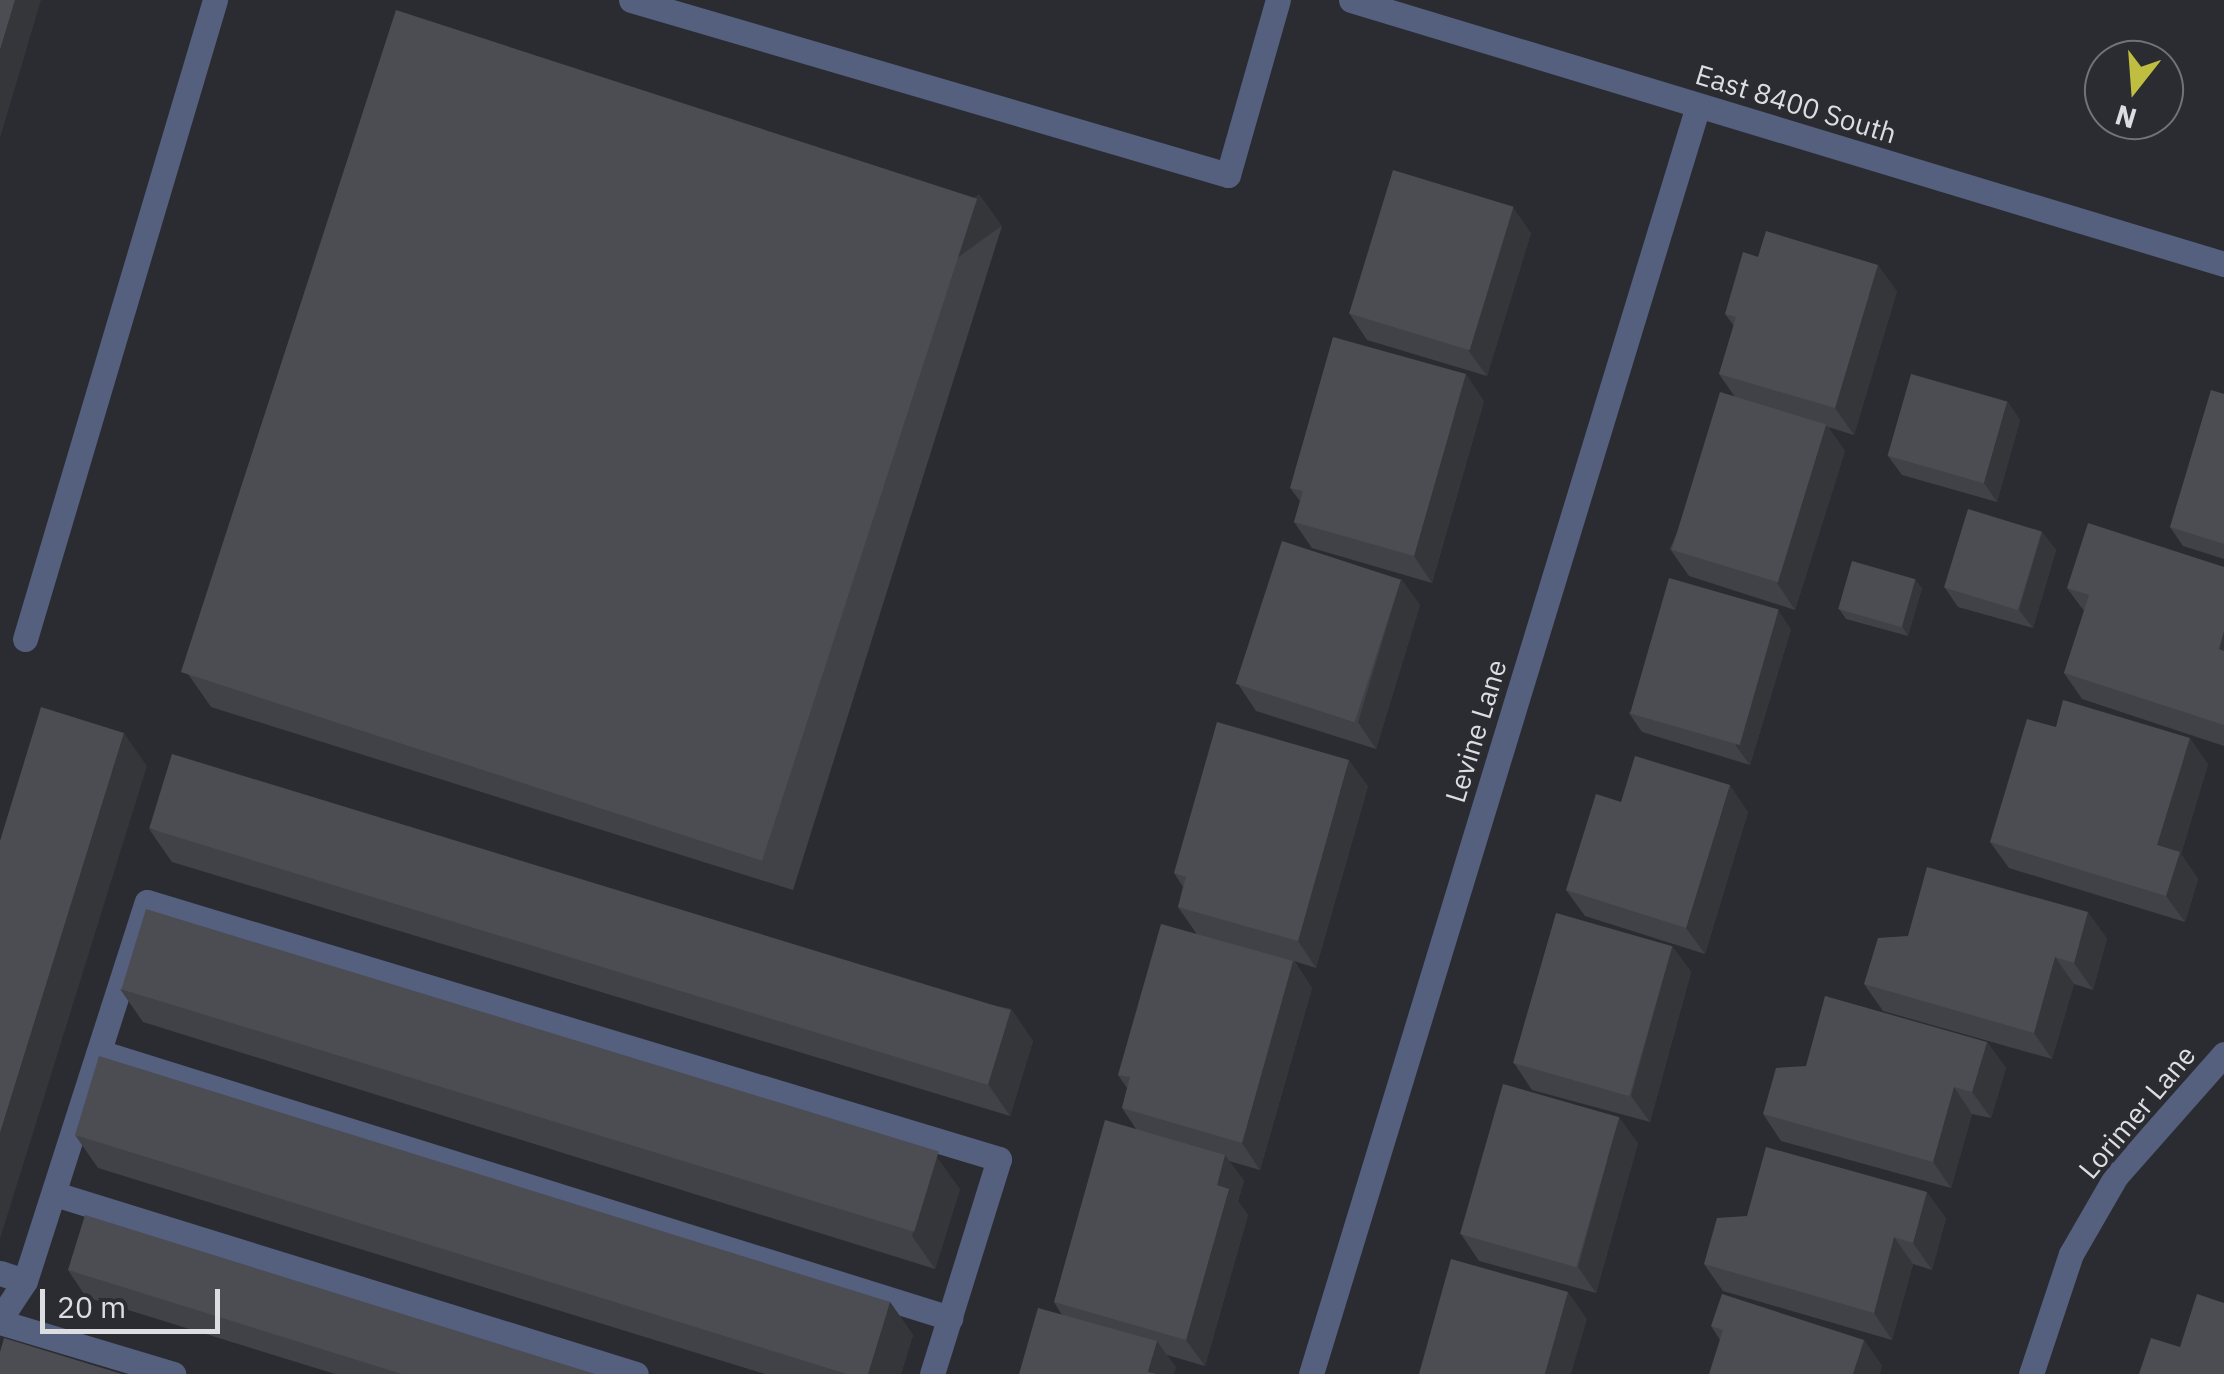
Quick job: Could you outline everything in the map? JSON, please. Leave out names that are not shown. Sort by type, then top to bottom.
[{"type":"street","points":[[25,640],[214,0]]},
{"type":"street","points":[[632,0],[1228,176],[1278,0]]},
{"type":"street","name":"East 8400 South","points":[[1351,0],[1408,8],[1698,106],[2224,264]]},
{"type":"street","name":"Levine Lane","points":[[1311,1374],[1698,106]]},
{"type":"street","points":[[173,1374],[0,1320],[26,1281],[147,902],[999,1159],[932,1374]]},
{"type":"street","points":[[100,1052],[950,1318]]},
{"type":"street","name":"Lorimer Lane","points":[[2031,1374],[2070,1254],[2116,1176],[2224,1054]]},
{"type":"street","points":[[55,1194],[636,1374]]},
{"type":"street","points":[[0,1273],[26,1281]]},
{"type":"building","points":[[0,0],[15,0],[0,50]]},
{"type":"building","points":[[396,10],[977,199],[762,861],[181,672]]},
{"type":"building","points":[[1393,170],[1513,207],[1470,350],[1349,313]]},
{"type":"building","points":[[1766,231],[1878,265],[1835,408],[1719,374],[1736,317],[1725,314],[1743,252],[1758,257]]},
{"type":"building","points":[[1333,337],[1466,374],[1414,556],[1294,522],[1303,491],[1290,488]]},
{"type":"building","points":[[1911,374],[2007,402],[1984,483],[1888,456]]},
{"type":"building","points":[[2211,390],[2224,394],[2224,544],[2170,527]]},
{"type":"building","points":[[1720,392],[1826,424],[1778,582],[1672,550]]},
{"type":"building","points":[[1968,509],[2042,532],[2018,610],[1944,587]]},
{"type":"building","points":[[2088,523],[2224,567],[2224,631],[2219,649],[2224,651],[2224,725],[2064,673],[2089,595],[2067,588]]},
{"type":"building","points":[[1282,541],[1401,580],[1355,722],[1236,684]]},
{"type":"building","points":[[1852,561],[1915,579],[1902,627],[1838,609]]},
{"type":"building","points":[[1669,578],[1779,609],[1740,745],[1630,714]]},
{"type":"building","points":[[2063,700],[2190,738],[2157,845],[2180,852],[2166,896],[1990,842],[2027,719],[2056,727]]},
{"type":"building","points":[[41,707],[124,733],[0,1133],[0,841]]},
{"type":"building","points":[[1217,722],[1349,760],[1298,941],[1178,907],[1186,877],[1174,873]]},
{"type":"building","points":[[172,754],[1011,1010],[988,1085],[149,829]]},
{"type":"building","points":[[1635,756],[1730,785],[1686,928],[1566,890],[1596,794],[1621,802]]},
{"type":"building","points":[[1927,867],[2088,912],[2074,963],[2055,957],[2034,1033],[1864,984],[1878,938],[1908,936]]},
{"type":"building","points":[[146,909],[939,1151],[914,1232],[121,989]]},
{"type":"building","points":[[1556,913],[1672,946],[1629,1096],[1513,1063]]},
{"type":"building","points":[[1161,924],[1293,961],[1242,1143],[1122,1108],[1130,1077],[1118,1075]]},
{"type":"building","points":[[1825,996],[1987,1042],[1972,1092],[1954,1087],[1933,1162],[1763,1114],[1776,1068],[1806,1066]]},
{"type":"building","points":[[99,1056],[890,1302],[868,1374],[847,1374],[75,1135]]},
{"type":"building","points":[[1503,1084],[1619,1117],[1576,1267],[1460,1234]]},
{"type":"building","points":[[1105,1120],[1225,1155],[1217,1185],[1229,1189],[1186,1340],[1054,1302]]},
{"type":"building","points":[[1766,1147],[1927,1192],[1913,1243],[1894,1237],[1874,1313],[1704,1264],[1717,1218],[1747,1216]]},
{"type":"building","points":[[85,1215],[595,1374],[402,1374],[68,1270]]},
{"type":"building","points":[[1451,1259],[1568,1292],[1545,1374],[1419,1374]]},
{"type":"building","points":[[1722,1294],[1864,1340],[1853,1374],[1709,1374],[1723,1330],[1711,1326]]},
{"type":"building","points":[[2197,1294],[2224,1303],[2224,1374],[2139,1374],[2151,1338],[2180,1347]]},
{"type":"building","points":[[1038,1308],[1157,1341],[1148,1372],[1157,1374],[1019,1374]]},
{"type":"building","points":[[4,1338],[122,1374],[0,1374]]}]
